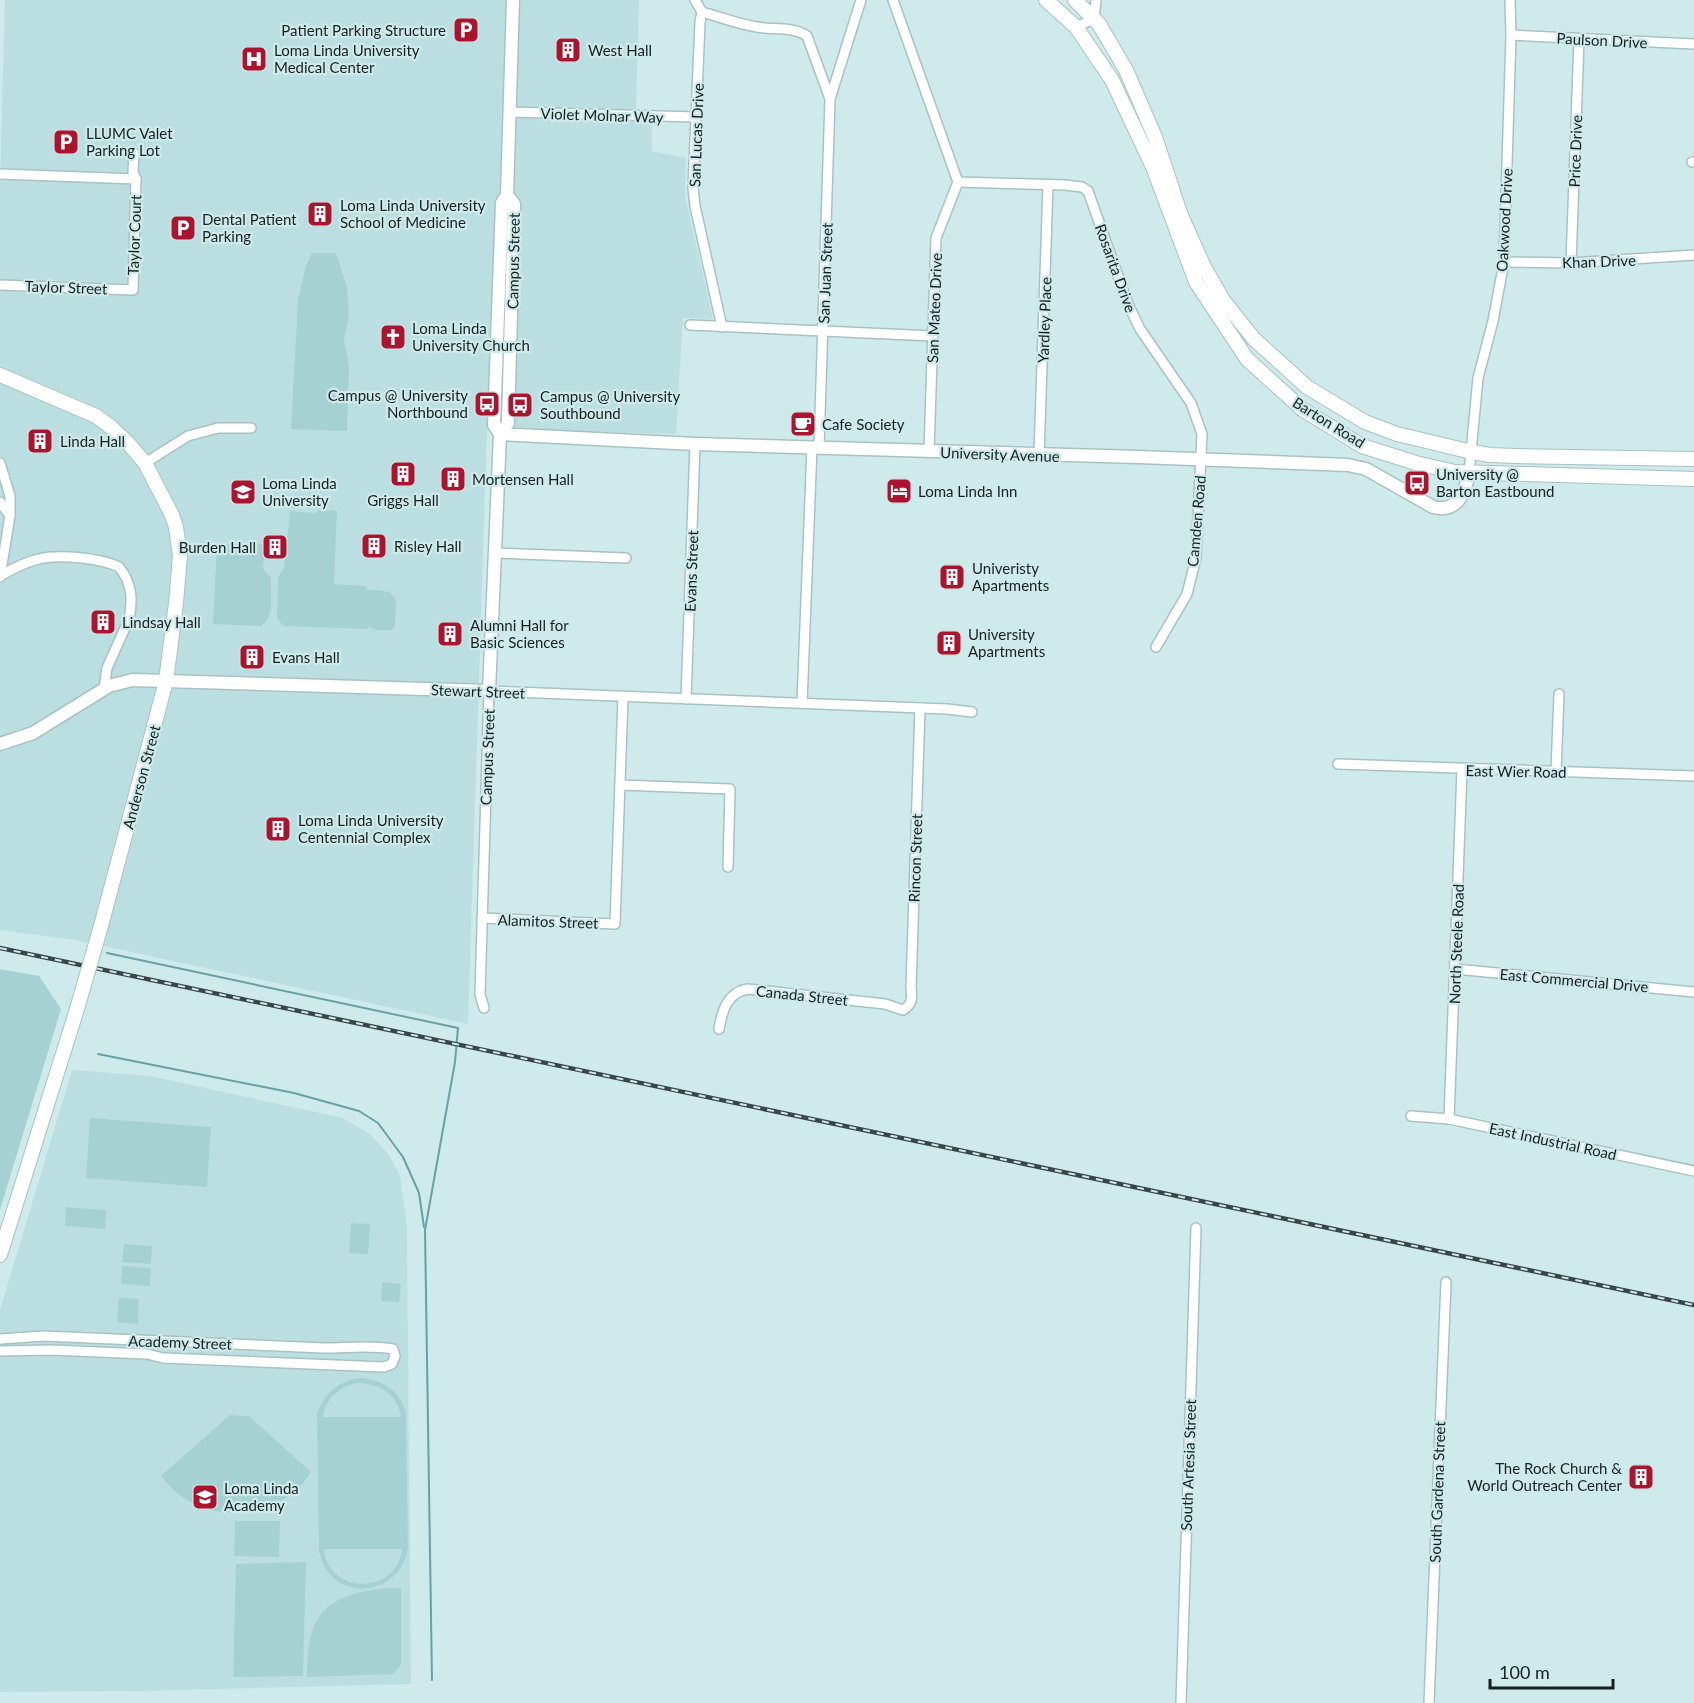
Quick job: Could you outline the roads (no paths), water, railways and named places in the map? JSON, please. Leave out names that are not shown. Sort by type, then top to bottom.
[{"type":"main road","name":"Barton Road","points":[[1046,0],[1076,27],[1112,80],[1153,167],[1196,282],[1247,359],[1302,409],[1362,446],[1416,463],[1468,473],[1694,479]]},
{"type":"main road","name":"Barton Road","points":[[1075,0],[1094,19],[1131,80],[1155,137],[1180,213],[1204,267],[1223,300],[1254,339],[1307,387],[1365,422],[1396,434],[1472,452],[1516,456],[1694,459]]},
{"type":"main road","name":"Anderson Street","points":[[0,375],[96,416],[123,438],[145,463],[172,515],[180,556],[166,681],[77,1009],[0,1255]]},
{"type":"street","name":"Campus Street","points":[[484,1008],[480,994],[489,691],[500,434],[508,423],[513,288],[514,204],[507,195],[513,0]]},
{"type":"street","points":[[695,0],[702,12]]},
{"type":"street","name":"San Juan Street","points":[[802,704],[823,331],[830,99],[861,0]]},
{"type":"street","points":[[893,0],[958,182]]},
{"type":"street","points":[[1076,27],[1094,19],[1096,0]]},
{"type":"street","name":"Oakwood Drive","points":[[1468,473],[1478,378],[1493,321],[1504,262],[1511,35],[1510,0]]},
{"type":"street","name":"San Juan Street","points":[[702,12],[758,27],[780,28],[807,36],[830,99]]},
{"type":"street","name":"San Lucas Drive","points":[[702,12],[693,188],[722,327]]},
{"type":"street","name":"Paulson Drive","points":[[1511,35],[1694,44]]},
{"type":"street","name":"Price Drive","points":[[1571,263],[1579,39]]},
{"type":"street","name":"Violet Molnar Way","points":[[509,112],[696,117]]},
{"type":"street","name":"Taylor Court","points":[[133,290],[136,179],[133,172],[134,153]]},
{"type":"street","points":[[0,174],[136,179]]},
{"type":"street","name":"Rosarita Drive","points":[[958,182],[1080,186],[1089,191],[1128,304],[1140,328],[1191,403],[1202,434],[1201,459]]},
{"type":"street","name":"San Mateo Drive","points":[[929,451],[936,238],[958,182]]},
{"type":"street","name":"Yardley Place","points":[[1039,455],[1048,185]]},
{"type":"street","name":"Khan Drive","points":[[1504,262],[1571,263],[1694,255]]},
{"type":"street","name":"Taylor Street","points":[[0,285],[133,290]]},
{"type":"street","points":[[690,325],[933,336]]},
{"type":"street","points":[[145,463],[188,436],[218,428],[251,428]]},
{"type":"street","name":"University Avenue","points":[[500,434],[695,444],[1348,465],[1366,469],[1433,507],[1442,509],[1453,506],[1461,498],[1468,473]]},
{"type":"street","name":"Evans Street","points":[[686,699],[695,444]]},
{"type":"street","name":"Camden Road","points":[[1156,647],[1187,594],[1196,558],[1201,459]]},
{"type":"street","points":[[0,463],[10,496],[10,516],[0,576]]},
{"type":"street","points":[[0,502],[10,516]]},
{"type":"street","points":[[495,552],[626,558]]},
{"type":"street","points":[[0,576],[13,568],[39,558],[82,559],[118,567],[131,590],[131,610],[107,668],[104,689]]},
{"type":"street","name":"Stewart Street","points":[[0,744],[33,733],[109,686],[132,680],[489,691],[972,712]]},
{"type":"street","points":[[1556,772],[1559,693]]},
{"type":"street","points":[[623,697],[620,785],[730,789],[728,867]]},
{"type":"street","name":"Rincon Street","points":[[909,1007],[912,1000],[920,708]]},
{"type":"street","name":"East Wier Road","points":[[1338,765],[1694,776]]},
{"type":"street","name":"North Steele Road","points":[[1449,1119],[1462,770]]},
{"type":"street","name":"Alamitos Street","points":[[482,918],[615,924],[620,785]]},
{"type":"street","name":"East Commercial Drive","points":[[1455,969],[1694,992]]},
{"type":"street","name":"Canada Street","points":[[719,1029],[728,1000],[739,991],[747,989],[885,1004],[903,1010],[909,1007]]},
{"type":"street","name":"East Industrial Road","points":[[1411,1116],[1449,1119],[1694,1171]]},
{"type":"street","name":"South Artesia Street","points":[[1181,1703],[1196,1228]]},
{"type":"street","name":"South Gardena Street","points":[[1429,1703],[1446,1282]]},
{"type":"street","name":"Academy Street","points":[[0,1339],[43,1336],[361,1349],[369,1346],[393,1348],[394,1356],[392,1364],[384,1367],[164,1358],[147,1354]]},
{"type":"street","name":"Academy Street","points":[[0,1351],[51,1350],[147,1354],[164,1352],[359,1360],[363,1356],[361,1349]]},
{"type":"waterway","points":[[107,953],[458,1028],[455,1062],[425,1230],[432,1680]]},
{"type":"waterway","points":[[98,1054],[294,1093],[359,1111],[378,1123],[403,1157],[419,1193],[424,1227]]},
{"type":"railway","points":[[0,948],[1694,1305]]},
{"type":"place","name":"Patient Parking Structure","points":[[466,30]]},
{"type":"place","name":"West Hall","points":[[568,50]]},
{"type":"place","name":"Loma Linda University Medical Center","points":[[254,59]]},
{"type":"place","name":"LLUMC Valet Parking Lot","points":[[66,142]]},
{"type":"place","name":"Loma Linda University School of Medicine","points":[[320,214]]},
{"type":"place","name":"Dental Patient Parking","points":[[183,228]]},
{"type":"place","name":"Loma Linda University Church","points":[[393,337]]},
{"type":"place","name":"Campus @ University Northbound","points":[[487,404]]},
{"type":"place","name":"Campus @ University Southbound","points":[[520,405]]},
{"type":"place","name":"Cafe Society","points":[[803,424]]},
{"type":"place","name":"Linda Hall","points":[[40,441]]},
{"type":"place","name":"Griggs Hall","points":[[403,474]]},
{"type":"place","name":"Mortensen Hall","points":[[453,479]]},
{"type":"place","name":"University @ Barton Eastbound","points":[[1417,483]]},
{"type":"place","name":"Loma Linda Inn","points":[[899,491]]},
{"type":"place","name":"Loma Linda University","points":[[243,492]]},
{"type":"place","name":"Risley Hall","points":[[374,546]]},
{"type":"place","name":"Burden Hall","points":[[275,547]]},
{"type":"place","name":"Univeristy Apartments","points":[[952,577]]},
{"type":"place","name":"Lindsay Hall","points":[[103,622]]},
{"type":"place","name":"Alumni Hall for Basic Sciences","points":[[450,634]]},
{"type":"place","name":"University Apartments","points":[[949,643]]},
{"type":"place","name":"Evans Hall","points":[[252,657]]},
{"type":"place","name":"Loma Linda University Centennial Complex","points":[[278,829]]},
{"type":"place","name":"The Rock Church & World Outreach Center","points":[[1641,1477]]},
{"type":"place","name":"Loma Linda Academy","points":[[205,1497]]}]
